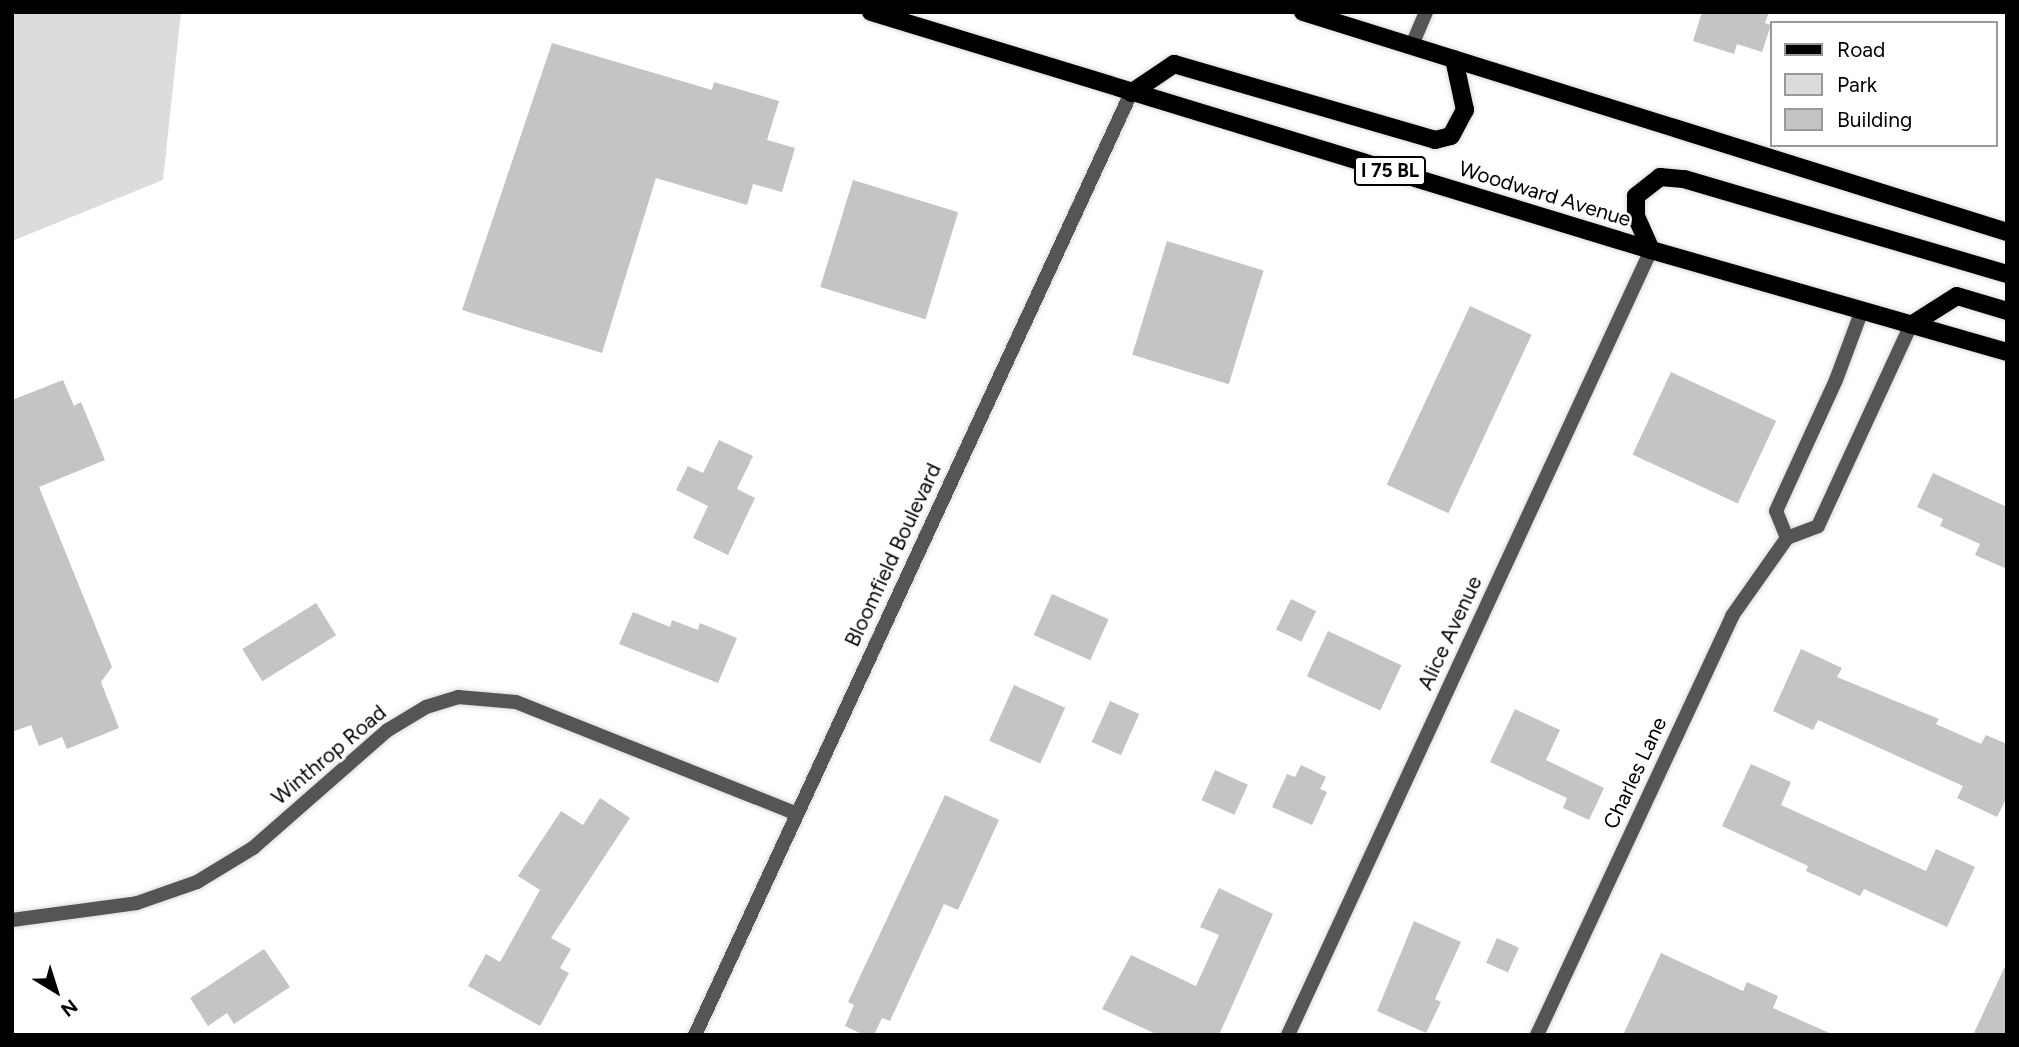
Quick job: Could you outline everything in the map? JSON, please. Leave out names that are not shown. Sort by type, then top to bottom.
[{"type":"main road","name":"Woodward Avenue","points":[[871,12],[1651,250],[2007,352]]},
{"type":"main road","points":[[1303,12],[2007,232]]},
{"type":"main road","points":[[1131,93],[1174,64],[1435,140],[1451,136],[1465,110],[1454,59]]},
{"type":"main road","points":[[1651,250],[1636,216],[1636,196],[1660,177],[1684,180],[2007,274]]},
{"type":"main road","points":[[1911,325],[1957,296],[2007,311]]},
{"type":"street","points":[[1412,46],[1426,12]]},
{"type":"street","name":"Bloomfield Boulevard","points":[[695,1035],[1131,93]]},
{"type":"street","name":"Alice Avenue","points":[[1288,1035],[1651,250]]},
{"type":"street","points":[[1862,310],[1836,380],[1776,511],[1787,538],[1818,526],[1911,325]]},
{"type":"street","name":"Charles Lane","points":[[1537,1035],[1731,616],[1787,538]]},
{"type":"street","name":"Winthrop Road","points":[[14,923],[137,903],[207,877],[253,848],[388,730],[426,707],[458,697],[496,698],[534,709],[797,814]]},
{"type":"green space","points":[[12,12],[181,12],[163,180],[12,241]]},
{"type":"building","points":[[1702,12],[1769,12],[1765,23],[1770,25],[1770,28],[1762,52],[1737,44],[1734,54],[1693,41]]},
{"type":"building","points":[[552,43],[712,90],[714,82],[779,101],[767,140],[795,148],[782,192],[753,184],[747,205],[656,178],[602,353],[462,310]]},
{"type":"building","points":[[853,180],[958,212],[925,319],[820,287]]},
{"type":"building","points":[[1167,241],[1264,271],[1229,384],[1132,355]]},
{"type":"building","points":[[1470,306],[1532,335],[1448,513],[1387,485]]},
{"type":"building","points":[[1671,372],[1776,421],[1738,503],[1633,454]]},
{"type":"building","points":[[63,380],[74,406],[81,402],[105,460],[39,487],[112,667],[101,682],[119,728],[67,749],[62,737],[39,746],[31,725],[12,732],[12,400]]},
{"type":"building","points":[[719,440],[753,456],[737,489],[755,498],[728,555],[693,538],[708,506],[676,490],[688,466],[703,473]]},
{"type":"building","points":[[1933,473],[2007,507],[2007,569],[1975,555],[1980,544],[1940,526],[1943,519],[1917,507]]},
{"type":"building","points":[[1052,594],[1109,619],[1090,660],[1034,635]]},
{"type":"building","points":[[1291,599],[1316,611],[1301,642],[1276,630]]},
{"type":"building","points":[[316,603],[336,635],[262,681],[242,649]]},
{"type":"building","points":[[633,612],[670,627],[672,620],[698,630],[700,623],[737,638],[718,683],[619,644]]},
{"type":"building","points":[[1328,631],[1401,665],[1380,711],[1307,676]]},
{"type":"building","points":[[1801,649],[1842,668],[1837,677],[1939,719],[1936,724],[1981,744],[1986,735],[2007,744],[2007,797],[1997,817],[1957,798],[1963,786],[1818,720],[1813,730],[1773,711]]},
{"type":"building","points":[[1014,685],[1065,708],[1040,764],[989,741]]},
{"type":"building","points":[[1110,701],[1139,714],[1121,755],[1092,742]]},
{"type":"building","points":[[1515,709],[1560,730],[1546,760],[1604,788],[1589,820],[1563,808],[1567,798],[1490,762]]},
{"type":"building","points":[[1751,764],[1791,782],[1781,805],[1926,871],[1936,849],[1975,867],[1947,927],[1864,889],[1860,896],[1806,871],[1808,866],[1722,826]]},
{"type":"building","points":[[1301,765],[1326,777],[1320,789],[1327,792],[1312,825],[1272,807],[1287,774],[1295,777]]},
{"type":"building","points":[[1215,770],[1248,785],[1234,815],[1202,800]]},
{"type":"building","points":[[945,795],[999,820],[958,910],[944,904],[890,1021],[882,1018],[874,1035],[864,1035],[845,1026],[854,1005],[848,1002]]},
{"type":"building","points":[[600,798],[630,818],[551,938],[571,949],[560,968],[569,973],[540,1026],[468,986],[486,954],[500,962],[540,890],[518,876],[561,811],[583,825]]},
{"type":"building","points":[[1219,888],[1273,914],[1219,1035],[1158,1035],[1102,1009],[1131,955],[1196,986],[1219,935],[1200,927]]},
{"type":"building","points":[[1414,921],[1461,942],[1435,999],[1441,1002],[1426,1033],[1377,1011]]},
{"type":"building","points":[[1497,938],[1519,948],[1508,972],[1486,963]]},
{"type":"building","points":[[264,949],[290,987],[234,1024],[227,1013],[208,1026],[190,998]]},
{"type":"building","points":[[1661,953],[1743,991],[1747,982],[1778,996],[1773,1008],[1834,1035],[1623,1035]]},
{"type":"building","points":[[2007,962],[2007,1035],[1973,1035]]}]
